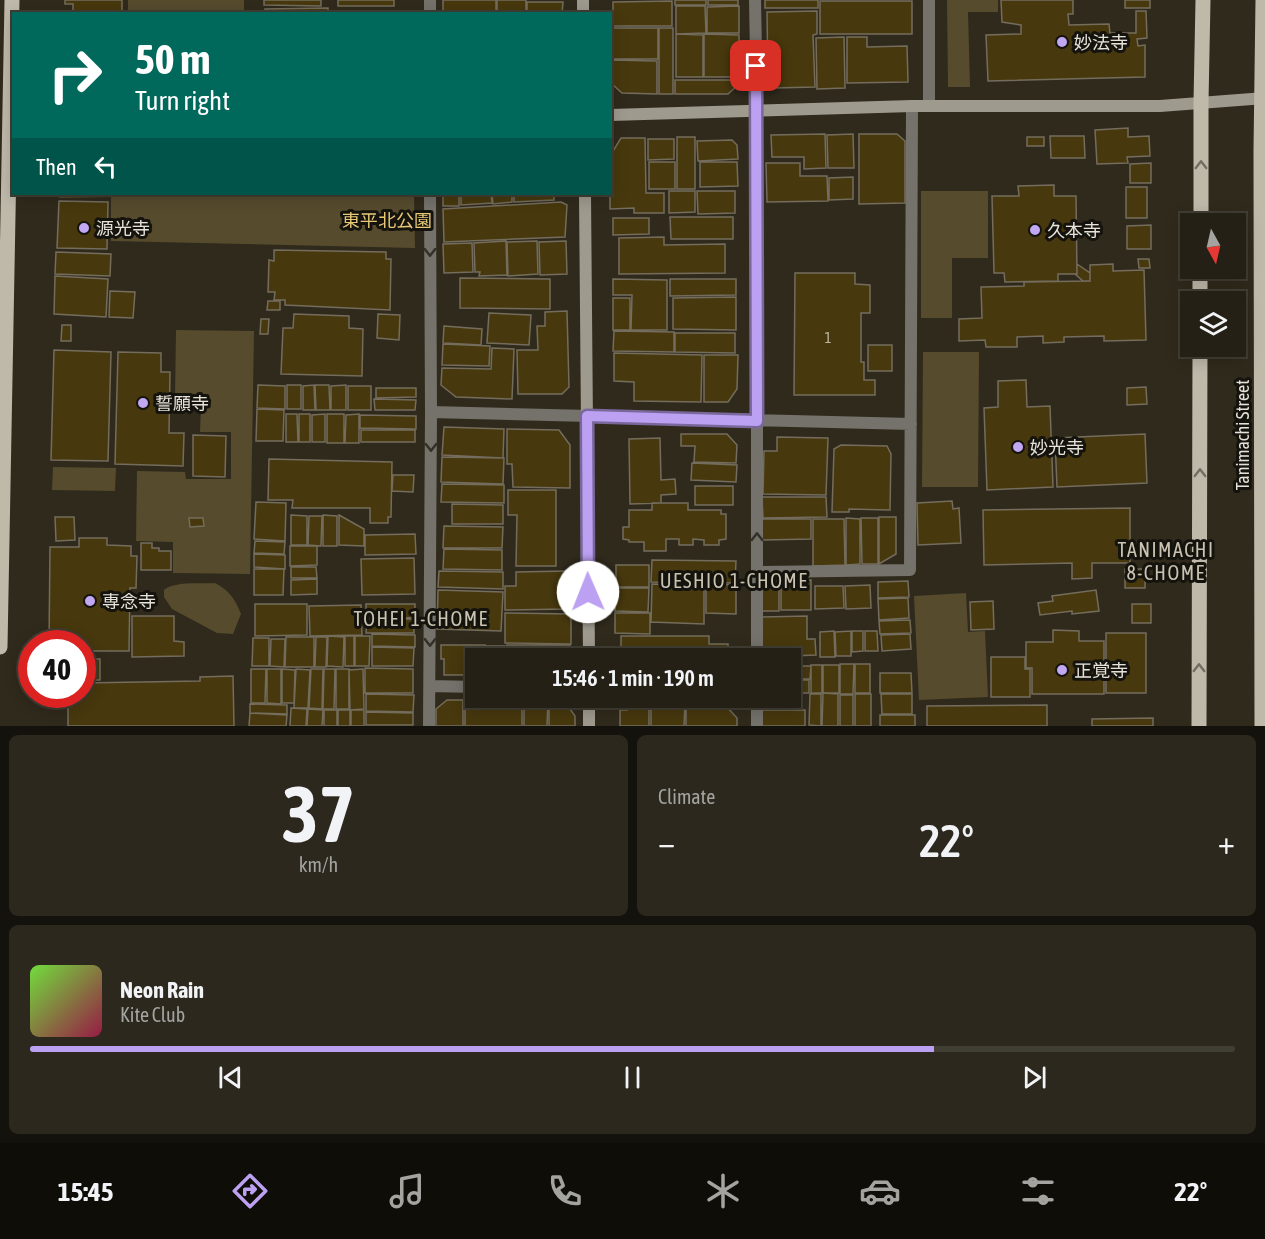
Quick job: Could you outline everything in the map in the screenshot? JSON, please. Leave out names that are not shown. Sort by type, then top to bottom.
[{"type":"main road","points":[[0,647],[8,114],[12,0]]},
{"type":"main road","points":[[1201,213],[1203,0]]},
{"type":"main road","name":"Tanimachi Street","points":[[1262,726],[1263,0]]},
{"type":"main road","points":[[1199,726],[1200,357]]},
{"type":"street","points":[[755,0],[757,648]]},
{"type":"street","points":[[929,0],[929,106]]},
{"type":"street","points":[[612,115],[912,106],[1160,106],[1263,98]]},
{"type":"street","points":[[756,572],[910,570],[912,106]]},
{"type":"street","points":[[429,726],[430,195]]},
{"type":"street","points":[[585,195],[589,648]]},
{"type":"street","points":[[431,412],[911,424]]},
{"type":"street","points":[[430,686],[465,687]]},
{"type":"street","points":[[589,708],[589,726]]},
{"type":"street","points":[[757,708],[757,726]]},
{"type":"green space","points":[[128,0],[244,0],[244,12],[128,12]]},
{"type":"green space","points":[[947,0],[998,0],[998,12],[968,12],[970,87],[948,87]]},
{"type":"green space","points":[[921,191],[988,191],[988,258],[952,258],[952,318],[921,318]]},
{"type":"green space","name":"東平北公園","points":[[59,195],[414,195],[415,248],[111,241],[111,197],[59,198]]},
{"type":"green space","points":[[176,330],[254,331],[250,574],[173,573],[173,542],[136,541],[137,471],[185,472],[186,479],[231,479],[231,432],[200,432],[201,406],[190,406],[190,398],[175,398]]},
{"type":"green space","points":[[923,352],[979,352],[978,487],[922,487]]},
{"type":"green space","points":[[53,467],[116,468],[115,491],[52,490]]},
{"type":"green space","points":[[215,583],[231,596],[241,614],[233,634],[217,633],[172,609],[164,597],[164,590],[174,585]]},
{"type":"green space","points":[[966,593],[968,632],[985,631],[988,697],[919,700],[914,596]]},
{"type":"building","points":[[65,0],[122,0],[122,12],[73,12],[73,4],[65,4]]},
{"type":"building","points":[[264,0],[321,0],[321,6],[264,5]]},
{"type":"building","points":[[338,0],[394,0],[394,6],[338,6]]},
{"type":"building","points":[[443,0],[496,0],[496,12],[443,12]]},
{"type":"building","points":[[497,0],[526,0],[526,11],[497,11]]},
{"type":"building","points":[[675,0],[706,0],[706,5],[675,5]]},
{"type":"building","points":[[708,0],[738,0],[738,5],[708,5]]},
{"type":"building","points":[[765,0],[818,0],[818,8],[765,8]]},
{"type":"building","name":"妙法寺","points":[[1001,0],[1073,0],[1073,14],[1068,14],[1069,25],[1109,24],[1110,33],[1136,33],[1136,11],[1146,11],[1147,38],[1137,39],[1138,46],[1145,45],[1145,77],[988,81],[986,35],[1021,34],[1021,25],[1002,22]]},
{"type":"building","points":[[1125,0],[1150,0],[1150,8],[1125,8]]},
{"type":"building","points":[[672,1],[672,26],[613,26],[613,2]]},
{"type":"building","points":[[820,1],[912,1],[912,34],[820,34]]},
{"type":"building","points":[[527,2],[563,2],[562,12],[527,12]]},
{"type":"building","points":[[676,6],[705,6],[706,33],[676,34]]},
{"type":"building","points":[[739,6],[739,33],[707,33],[707,7]]},
{"type":"building","points":[[328,8],[328,12],[265,12],[265,9]]},
{"type":"building","points":[[817,11],[817,34],[813,35],[815,87],[774,88],[768,83],[767,12]]},
{"type":"building","points":[[612,28],[658,28],[658,59],[612,59]]},
{"type":"building","points":[[659,28],[673,28],[673,94],[659,94]]},
{"type":"building","points":[[676,34],[703,35],[703,77],[676,77]]},
{"type":"building","points":[[704,34],[739,35],[739,77],[704,77]]},
{"type":"building","points":[[844,37],[845,88],[817,89],[816,38]]},
{"type":"building","points":[[847,37],[867,37],[867,47],[907,46],[908,82],[847,83]]},
{"type":"building","points":[[612,60],[657,61],[657,94],[622,93],[612,84]]},
{"type":"building","points":[[675,80],[739,80],[739,84],[728,94],[675,94]]},
{"type":"building","points":[[1128,128],[1128,137],[1149,136],[1150,156],[1127,157],[1128,163],[1097,164],[1095,130]]},
{"type":"building","points":[[825,134],[826,168],[804,169],[804,157],[772,157],[771,135]]},
{"type":"building","points":[[853,134],[854,168],[828,168],[827,135]]},
{"type":"building","points":[[859,134],[897,134],[905,141],[905,203],[859,204]]},
{"type":"building","points":[[1050,136],[1084,136],[1085,158],[1051,158]]},
{"type":"building","points":[[677,137],[695,137],[695,189],[677,189]]},
{"type":"building","points":[[1027,137],[1044,137],[1044,146],[1027,146]]},
{"type":"building","points":[[621,138],[645,138],[646,193],[664,193],[664,213],[634,213],[634,208],[610,209],[612,153]]},
{"type":"building","points":[[648,139],[674,139],[674,159],[648,160]]},
{"type":"building","points":[[732,140],[737,145],[738,159],[698,161],[697,141]]},
{"type":"building","points":[[649,162],[675,162],[675,189],[649,189]]},
{"type":"building","points":[[700,162],[737,162],[738,186],[700,187]]},
{"type":"building","points":[[766,163],[800,163],[800,176],[827,176],[828,201],[767,202]]},
{"type":"building","points":[[1151,163],[1151,183],[1130,183],[1130,164]]},
{"type":"building","points":[[853,177],[853,199],[829,200],[829,178]]},
{"type":"building","name":"久本寺","points":[[1054,185],[1054,196],[1076,196],[1077,274],[1058,274],[1058,281],[1005,282],[1004,273],[994,273],[992,196],[1019,196],[1018,186]]},
{"type":"building","points":[[1126,187],[1147,187],[1147,218],[1126,218]]},
{"type":"building","points":[[669,191],[695,191],[695,212],[669,213]]},
{"type":"building","points":[[697,191],[735,191],[735,213],[698,214]]},
{"type":"building","points":[[443,195],[459,195],[459,206],[443,206]]},
{"type":"building","points":[[461,195],[491,195],[492,203],[461,205]]},
{"type":"building","points":[[492,195],[512,195],[512,202],[493,204]]},
{"type":"building","points":[[514,195],[554,195],[554,200],[514,202]]},
{"type":"building","points":[[59,201],[108,202],[107,249],[57,248]]},
{"type":"building","points":[[561,202],[567,205],[565,237],[444,242],[443,209]]},
{"type":"building","points":[[670,217],[733,217],[733,239],[671,239]]},
{"type":"building","points":[[613,218],[649,218],[649,234],[613,235]]},
{"type":"building","points":[[1151,225],[1151,249],[1127,249],[1127,226]]},
{"type":"building","points":[[664,237],[664,245],[725,244],[725,273],[619,274],[619,238]]},
{"type":"building","points":[[506,241],[507,275],[479,276],[480,272],[475,272],[474,243]]},
{"type":"building","points":[[537,241],[538,274],[508,276],[507,242]]},
{"type":"building","points":[[566,241],[567,274],[540,275],[539,242]]},
{"type":"building","points":[[472,243],[473,272],[444,273],[443,244]]},
{"type":"building","points":[[274,250],[386,252],[386,259],[391,259],[390,310],[285,305],[285,300],[274,300],[275,292],[268,292],[269,260],[274,261]]},
{"type":"building","points":[[56,252],[111,254],[110,276],[55,274]]},
{"type":"building","points":[[1138,259],[1149,259],[1150,268],[1139,268]]},
{"type":"building","points":[[1077,264],[1090,273],[1090,281],[1083,281],[1075,274],[1077,274]]},
{"type":"building","points":[[1113,264],[1113,271],[1144,270],[1146,340],[1104,341],[1104,336],[1064,337],[1064,342],[1043,343],[1043,336],[1017,337],[1017,347],[986,347],[985,340],[959,341],[959,319],[982,318],[981,287],[1024,286],[1024,282],[1090,281],[1090,265]]},
{"type":"building","points":[[795,273],[855,273],[855,284],[870,285],[870,313],[861,313],[861,362],[864,362],[864,380],[875,380],[875,395],[794,395]]},
{"type":"building","points":[[55,276],[108,279],[106,317],[54,314]]},
{"type":"building","points":[[460,278],[550,279],[550,309],[460,308]]},
{"type":"building","points":[[613,279],[667,280],[667,330],[631,330],[632,295],[613,295]]},
{"type":"building","points":[[670,279],[736,279],[736,295],[670,296]]},
{"type":"building","points":[[110,291],[135,292],[133,318],[109,317]]},
{"type":"building","points":[[736,297],[736,330],[673,329],[673,298]]},
{"type":"building","points":[[613,298],[630,298],[630,330],[613,330]]},
{"type":"building","points":[[268,301],[280,301],[280,310],[267,310]]},
{"type":"building","points":[[567,311],[569,387],[562,394],[518,394],[517,350],[538,350],[537,326],[545,326],[545,312]]},
{"type":"building","points":[[489,313],[531,315],[529,345],[487,343]]},
{"type":"building","points":[[294,314],[349,316],[349,328],[363,329],[362,376],[281,374],[283,328],[293,328]]},
{"type":"building","points":[[378,314],[400,315],[399,340],[377,338]]},
{"type":"building","points":[[261,319],[269,319],[268,334],[260,334]]},
{"type":"building","points":[[62,325],[71,325],[71,341],[61,341]]},
{"type":"building","points":[[444,326],[482,329],[481,345],[443,343]]},
{"type":"building","points":[[614,331],[674,332],[674,352],[613,351]]},
{"type":"building","points":[[675,333],[735,333],[735,353],[675,352]]},
{"type":"building","points":[[443,344],[490,346],[489,366],[442,365]]},
{"type":"building","points":[[868,345],[892,345],[892,371],[868,371]]},
{"type":"building","points":[[492,348],[514,349],[512,399],[456,397],[441,385],[442,368],[491,369]]},
{"type":"building","points":[[54,350],[111,352],[108,461],[51,460]]},
{"type":"building","name":"誓願寺","points":[[118,352],[161,353],[161,372],[170,372],[169,433],[184,433],[183,466],[115,464]]},
{"type":"building","points":[[614,353],[702,355],[701,402],[634,401],[634,382],[614,381]]},
{"type":"building","points":[[704,355],[738,355],[737,389],[728,402],[704,402]]},
{"type":"building","name":"妙光寺","points":[[1026,380],[1027,407],[1050,406],[1053,487],[987,490],[984,408],[998,407],[998,381]]},
{"type":"building","points":[[258,385],[285,386],[285,409],[257,408]]},
{"type":"building","points":[[287,385],[301,385],[301,409],[287,409]]},
{"type":"building","points":[[314,385],[315,410],[303,410],[303,386]]},
{"type":"building","points":[[315,385],[329,385],[330,410],[316,410]]},
{"type":"building","points":[[346,385],[346,410],[331,410],[331,386]]},
{"type":"building","points":[[348,386],[371,386],[371,410],[348,410]]},
{"type":"building","points":[[1146,387],[1147,404],[1127,405],[1127,388]]},
{"type":"building","points":[[376,388],[416,388],[416,397],[376,398]]},
{"type":"building","points":[[374,399],[416,400],[415,410],[375,410]]},
{"type":"building","points":[[257,409],[284,410],[283,441],[256,441]]},
{"type":"building","points":[[286,414],[297,414],[298,442],[286,442]]},
{"type":"building","points":[[299,414],[310,414],[310,442],[299,442]]},
{"type":"building","points":[[325,414],[325,442],[312,442],[312,415]]},
{"type":"building","points":[[327,414],[344,414],[344,443],[327,443]]},
{"type":"building","points":[[359,414],[359,443],[345,443],[346,415]]},
{"type":"building","points":[[360,415],[416,416],[416,429],[360,428]]},
{"type":"building","points":[[444,427],[504,429],[503,458],[442,455]]},
{"type":"building","points":[[507,429],[559,430],[570,445],[570,488],[513,487],[512,464],[507,464]]},
{"type":"building","points":[[361,430],[415,430],[415,442],[361,442]]},
{"type":"building","points":[[681,434],[727,434],[737,445],[736,463],[694,462],[695,446],[681,446]]},
{"type":"building","points":[[1145,434],[1147,483],[1057,487],[1055,438]]},
{"type":"building","points":[[193,435],[226,436],[225,477],[193,476]]},
{"type":"building","points":[[777,437],[828,438],[826,495],[763,494],[764,451],[777,451]]},
{"type":"building","points":[[660,438],[661,480],[675,479],[676,494],[661,495],[661,503],[630,504],[629,439]]},
{"type":"building","points":[[841,445],[887,446],[891,454],[890,510],[849,509],[849,512],[832,512],[834,449]]},
{"type":"building","points":[[442,457],[504,458],[503,484],[441,482]]},
{"type":"building","points":[[269,459],[392,462],[391,517],[388,517],[388,523],[370,523],[370,508],[292,508],[293,500],[268,500]]},
{"type":"building","points":[[692,463],[737,465],[736,482],[691,480]]},
{"type":"building","points":[[393,475],[414,475],[413,492],[392,491]]},
{"type":"building","points":[[442,484],[504,485],[504,503],[441,502]]},
{"type":"building","points":[[695,486],[733,486],[733,505],[695,505]]},
{"type":"building","points":[[508,490],[556,490],[556,566],[516,566],[517,515],[508,515]]},
{"type":"building","points":[[762,497],[826,497],[827,517],[763,518]]},
{"type":"building","points":[[952,501],[953,509],[959,508],[961,543],[918,545],[917,503]]},
{"type":"building","points":[[256,502],[286,503],[285,541],[254,539]]},
{"type":"building","points":[[652,503],[688,503],[688,510],[721,510],[721,514],[726,514],[726,539],[719,540],[719,545],[704,545],[704,540],[693,539],[693,545],[679,545],[679,539],[666,539],[666,551],[644,551],[644,542],[629,542],[623,539],[623,527],[629,527],[629,510],[652,510]]},
{"type":"building","points":[[452,504],[503,505],[503,524],[452,524]]},
{"type":"building","points":[[1130,508],[1130,563],[1092,563],[1092,578],[1072,579],[1072,563],[984,565],[983,510]]},
{"type":"building","points":[[291,515],[307,516],[307,545],[291,545]]},
{"type":"building","points":[[323,515],[337,516],[337,546],[323,546]]},
{"type":"building","points":[[339,515],[364,529],[364,546],[339,545]]},
{"type":"building","points":[[309,516],[322,516],[321,546],[308,545]]},
{"type":"building","points":[[55,517],[74,517],[75,540],[56,541]]},
{"type":"building","points":[[879,517],[896,517],[896,554],[879,564]]},
{"type":"building","points":[[189,518],[203,518],[204,526],[190,527]]},
{"type":"building","points":[[846,518],[860,519],[860,564],[846,565]]},
{"type":"building","points":[[861,518],[878,518],[878,564],[862,564]]},
{"type":"building","points":[[762,519],[811,519],[811,539],[762,540]]},
{"type":"building","points":[[813,519],[844,519],[845,565],[813,566]]},
{"type":"building","points":[[444,526],[503,527],[502,548],[443,548]]},
{"type":"building","points":[[415,534],[416,554],[365,555],[365,535]]},
{"type":"building","points":[[79,538],[107,538],[107,545],[131,546],[131,556],[137,556],[136,588],[130,588],[129,651],[96,651],[96,630],[49,630],[50,547],[79,547]]},
{"type":"building","points":[[255,541],[285,542],[284,554],[254,553]]},
{"type":"building","points":[[141,543],[152,543],[152,548],[159,548],[159,551],[171,551],[171,570],[141,570]]},
{"type":"building","points":[[290,546],[317,546],[317,565],[290,566]]},
{"type":"building","points":[[444,549],[502,550],[502,570],[443,569]]},
{"type":"building","points":[[254,554],[285,555],[285,569],[254,567]]},
{"type":"building","points":[[414,558],[415,594],[362,595],[361,559]]},
{"type":"building","points":[[652,560],[736,561],[735,583],[651,582]]},
{"type":"building","points":[[616,565],[649,565],[649,587],[616,587]]},
{"type":"building","points":[[291,567],[316,567],[317,578],[291,578]]},
{"type":"building","points":[[254,569],[284,569],[283,595],[254,595]]},
{"type":"building","points":[[1125,569],[1145,569],[1145,588],[1125,588]]},
{"type":"building","points":[[439,571],[503,572],[503,589],[438,587]]},
{"type":"building","points":[[567,571],[567,609],[505,610],[505,586],[516,586],[516,572]]},
{"type":"building","points":[[317,579],[317,594],[291,595],[291,580]]},
{"type":"building","points":[[811,580],[811,610],[781,610],[781,581]]},
{"type":"building","points":[[769,581],[779,581],[779,611],[759,611],[759,587]]},
{"type":"building","points":[[908,581],[909,597],[878,598],[878,582]]},
{"type":"building","points":[[652,584],[704,585],[704,624],[651,622]]},
{"type":"building","points":[[706,584],[736,585],[736,614],[706,613]]},
{"type":"building","points":[[870,585],[871,608],[846,609],[845,586]]},
{"type":"building","points":[[815,586],[843,586],[844,608],[815,609]]},
{"type":"building","points":[[616,588],[649,588],[648,612],[615,611]]},
{"type":"building","points":[[438,590],[503,592],[501,631],[437,629]]},
{"type":"building","points":[[1096,590],[1099,611],[1072,614],[1072,611],[1040,615],[1038,603],[1053,601],[1052,596]]},
{"type":"building","points":[[908,598],[909,618],[879,620],[878,599]]},
{"type":"building","points":[[993,601],[994,629],[971,630],[970,602]]},
{"type":"building","points":[[255,604],[307,604],[307,635],[255,636]]},
{"type":"building","points":[[366,604],[415,604],[415,618],[366,617]]},
{"type":"building","points":[[1132,604],[1151,604],[1151,623],[1132,623]]},
{"type":"building","points":[[361,605],[362,635],[310,636],[309,606]]},
{"type":"building","points":[[505,613],[571,614],[571,644],[505,643]]},
{"type":"building","points":[[615,613],[650,613],[650,634],[615,633]]},
{"type":"building","points":[[132,616],[174,616],[174,641],[184,642],[184,656],[132,657]]},
{"type":"building","points":[[807,616],[807,639],[815,639],[816,655],[801,656],[801,648],[762,648],[761,617]]},
{"type":"building","points":[[367,619],[414,619],[414,633],[366,633]]},
{"type":"building","points":[[910,620],[911,633],[880,634],[879,621]]},
{"type":"building","points":[[1053,630],[1079,631],[1079,641],[1104,641],[1104,694],[1032,694],[1032,668],[1026,668],[1026,642],[1053,642]]},
{"type":"building","points":[[834,631],[835,657],[820,657],[820,632]]},
{"type":"building","points":[[851,631],[851,656],[836,656],[835,632]]},
{"type":"building","points":[[852,631],[863,631],[863,651],[852,652]]},
{"type":"building","points":[[865,631],[877,631],[878,651],[865,651]]},
{"type":"building","points":[[1106,633],[1146,633],[1146,693],[1106,693]]},
{"type":"building","points":[[372,634],[415,635],[415,647],[372,646]]},
{"type":"building","points":[[910,634],[911,649],[882,651],[881,635]]},
{"type":"building","points":[[328,636],[344,637],[343,667],[327,666]]},
{"type":"building","points":[[345,636],[354,636],[354,666],[345,666]]},
{"type":"building","points":[[355,636],[370,636],[369,666],[355,666]]},
{"type":"building","points":[[621,636],[709,636],[709,644],[728,644],[728,648],[621,648]]},
{"type":"building","points":[[286,637],[314,637],[314,667],[285,667]]},
{"type":"building","points":[[316,637],[327,637],[326,667],[315,667]]},
{"type":"building","points":[[253,638],[269,638],[269,666],[252,666]]},
{"type":"building","points":[[271,639],[285,639],[284,667],[270,666]]},
{"type":"building","points":[[441,645],[485,645],[485,648],[465,648],[465,675],[444,675],[444,659],[441,659]]},
{"type":"building","points":[[507,645],[570,645],[570,648],[507,648]]},
{"type":"building","points":[[486,646],[505,646],[505,648],[486,648]]},
{"type":"building","points":[[372,647],[414,648],[413,666],[372,666]]},
{"type":"building","points":[[991,657],[1025,657],[1025,669],[1030,669],[1030,697],[991,697]]},
{"type":"building","points":[[96,659],[100,659],[100,680],[96,680]]},
{"type":"building","points":[[840,664],[854,664],[853,694],[840,694]]},
{"type":"building","points":[[855,664],[870,664],[870,693],[855,693]]},
{"type":"building","points":[[811,665],[822,665],[822,693],[811,693]]},
{"type":"building","points":[[823,665],[839,665],[839,693],[823,693]]},
{"type":"building","points":[[801,666],[811,666],[810,679],[801,679]]},
{"type":"building","points":[[365,668],[413,669],[413,693],[365,693]]},
{"type":"building","points":[[251,669],[266,669],[265,703],[251,703]]},
{"type":"building","points":[[267,669],[281,669],[281,704],[267,703]]},
{"type":"building","points":[[282,669],[295,670],[294,703],[282,703]]},
{"type":"building","points":[[296,669],[310,670],[308,708],[294,708]]},
{"type":"building","points":[[311,669],[323,669],[322,709],[309,708]]},
{"type":"building","points":[[324,669],[335,669],[334,709],[323,709]]},
{"type":"building","points":[[336,669],[349,669],[349,709],[336,709]]},
{"type":"building","points":[[363,669],[364,709],[350,710],[349,670]]},
{"type":"building","points":[[880,673],[911,673],[912,693],[880,693]]},
{"type":"building","points":[[233,676],[234,726],[68,726],[68,708],[96,708],[96,683],[200,681],[200,677]]},
{"type":"building","points":[[801,680],[809,680],[809,693],[801,693]]},
{"type":"building","points":[[823,693],[838,694],[838,726],[822,726]]},
{"type":"building","points":[[366,694],[414,695],[413,712],[366,711]]},
{"type":"building","points":[[810,694],[821,694],[821,726],[809,725]]},
{"type":"building","points":[[855,694],[871,694],[871,726],[855,726]]},
{"type":"building","points":[[881,694],[912,694],[912,714],[882,714]]},
{"type":"building","points":[[840,695],[853,695],[853,726],[840,726]]},
{"type":"building","points":[[447,700],[463,700],[463,726],[436,726],[436,709]]},
{"type":"building","points":[[250,704],[287,705],[287,714],[250,713]]},
{"type":"building","points":[[1047,705],[1047,726],[927,726],[927,706]]},
{"type":"building","points":[[291,708],[307,709],[306,726],[290,726]]},
{"type":"building","points":[[465,708],[522,708],[522,726],[465,726]]},
{"type":"building","points":[[524,708],[548,708],[547,726],[524,726]]},
{"type":"building","points":[[549,708],[569,708],[575,716],[575,726],[549,726]]},
{"type":"building","points":[[627,708],[649,708],[649,726],[620,726],[620,710],[627,710]]},
{"type":"building","points":[[651,708],[685,708],[684,726],[651,726]]},
{"type":"building","points":[[686,708],[728,708],[737,718],[737,726],[686,726]]},
{"type":"building","points":[[308,709],[323,710],[322,726],[307,726]]},
{"type":"building","points":[[324,710],[337,710],[337,726],[324,726]]},
{"type":"building","points":[[338,710],[350,710],[350,726],[338,726]]},
{"type":"building","points":[[351,710],[364,710],[364,726],[351,726]]},
{"type":"building","points":[[760,710],[805,710],[805,726],[760,726]]},
{"type":"building","points":[[366,712],[413,713],[413,725],[366,725]]},
{"type":"building","points":[[250,713],[287,715],[286,726],[249,726]]},
{"type":"building","points":[[880,715],[915,715],[915,726],[880,726]]},
{"type":"building","points":[[1153,718],[1153,726],[1092,726],[1092,719]]},
{"type":"place","name":"妙法寺","points":[[1062,42]]},
{"type":"place","name":"源光寺","points":[[84,228]]},
{"type":"place","name":"久本寺","points":[[1035,230]]},
{"type":"place","name":"誓願寺","points":[[143,403]]},
{"type":"place","name":"妙光寺","points":[[1018,447]]},
{"type":"place","name":"専念寺","points":[[90,601]]},
{"type":"place","name":"正覚寺","points":[[1062,670]]},
{"type":"district","name":"TANIMACHI 8-CHOME","points":[[1166,560]]},
{"type":"district","name":"UESHIO 1-CHOME","points":[[734,580]]},
{"type":"district","name":"TOHEI 1-CHOME","points":[[421,618]]},
{"type":"route","points":[[588,592],[587,416],[757,421],[756,66]]}]
